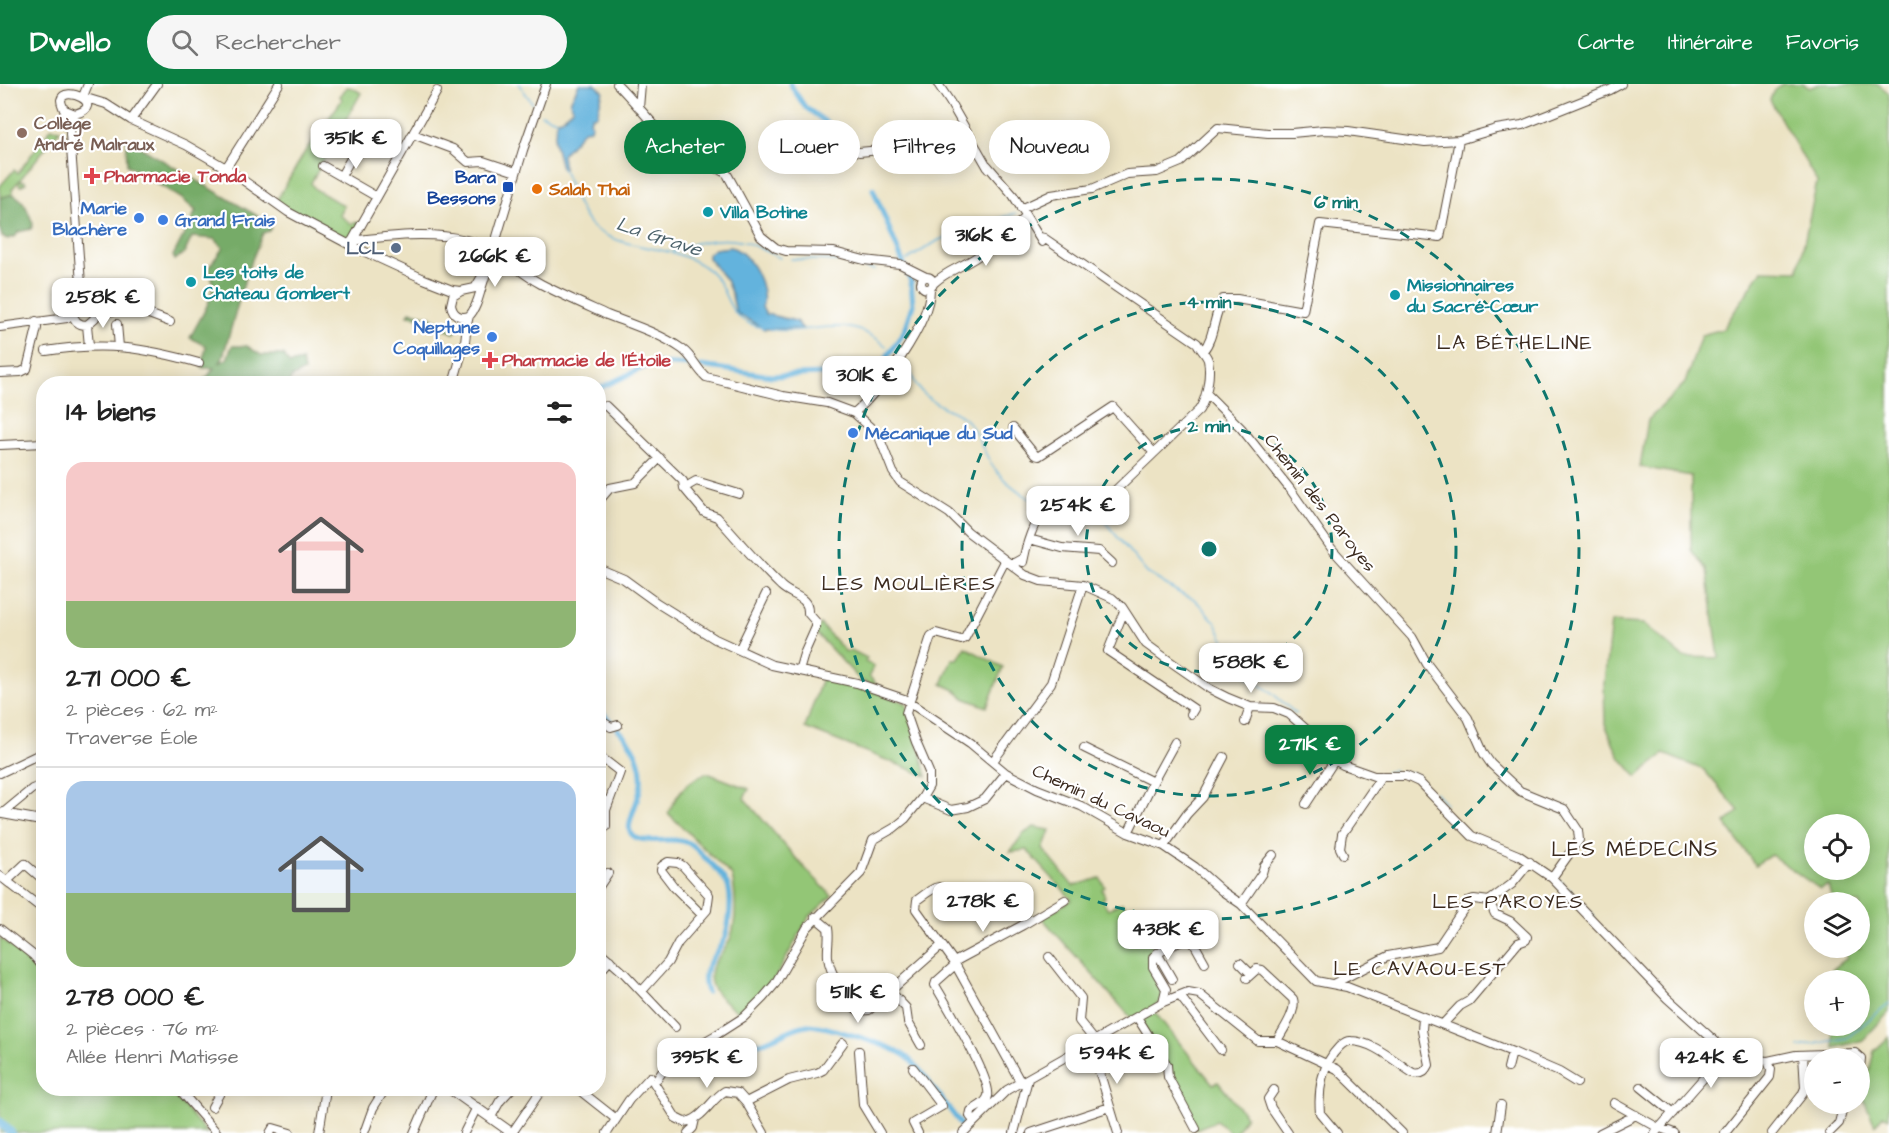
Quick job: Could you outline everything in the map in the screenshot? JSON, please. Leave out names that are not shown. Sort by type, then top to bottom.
[{"type":"main road","points":[[2,813],[36,819]]},
{"type":"main road","points":[[460,1096],[512,1133]]},
{"type":"street","points":[[0,327],[74,315],[83,303],[70,123],[75,114],[80,112],[88,84]]},
{"type":"street","points":[[127,118],[157,84]]},
{"type":"street","points":[[226,168],[279,84]]},
{"type":"street","points":[[456,376],[465,342],[466,324],[469,316],[475,311],[476,300],[494,250],[516,172],[548,84]]},
{"type":"street","points":[[617,84],[690,158],[720,169],[727,174],[761,236],[770,245],[783,250],[834,252],[864,260],[903,266],[929,282]]},
{"type":"street","points":[[639,108],[641,84]]},
{"type":"street","points":[[938,84],[960,120]]},
{"type":"street","points":[[1021,209],[1051,195],[1092,189],[1127,174],[1157,172],[1181,162],[1218,128],[1268,133],[1348,131],[1425,142],[1459,140],[1496,129],[1522,125],[1621,84]]},
{"type":"street","points":[[72,170],[65,110],[61,100],[72,87],[85,100],[127,118],[146,130],[226,168],[288,213],[424,279],[452,290],[470,293],[476,300]]},
{"type":"street","points":[[351,243],[437,91]]},
{"type":"street","points":[[65,110],[75,114]]},
{"type":"street","points":[[341,176],[370,125]]},
{"type":"street","points":[[413,134],[453,149],[468,162],[483,161],[516,172]]},
{"type":"street","points":[[1201,350],[1209,344],[1223,299],[1237,299],[1303,311],[1320,224],[1440,237],[1459,140]]},
{"type":"street","points":[[977,148],[987,165],[1013,195],[1042,242],[1072,260],[1201,350],[1208,362],[1205,397],[1199,410],[1093,510],[1045,512],[1038,519],[1029,539],[1023,558],[1023,573]]},
{"type":"street","points":[[323,166],[377,197]]},
{"type":"street","points":[[929,282],[978,256],[1008,234],[1026,217]]},
{"type":"street","points":[[1008,234],[1032,226]]},
{"type":"street","points":[[351,243],[438,235],[465,239],[494,250],[534,280],[608,315],[647,329],[684,350],[706,376],[783,396],[827,403],[854,413],[878,434],[893,472],[900,482],[949,513],[968,532],[1023,573],[1041,581],[1083,585],[1112,598],[1124,611],[1146,644],[1210,689],[1250,707],[1274,708],[1289,714],[1334,760],[1368,774],[1406,776],[1419,782],[1472,836],[1518,855],[1552,878],[1667,998],[1722,1049],[1722,1057],[1657,1130]]},
{"type":"street","points":[[451,300],[457,293],[478,285],[488,266]]},
{"type":"street","points":[[424,279],[446,293],[451,300],[452,310],[458,316],[465,342]]},
{"type":"street","points":[[854,413],[873,396],[887,378],[924,319],[929,300],[929,282]]},
{"type":"street","points":[[83,303],[98,312],[133,308],[170,322]]},
{"type":"street","points":[[74,315],[79,324],[87,325],[93,322],[98,312]]},
{"type":"street","points":[[458,316],[469,316]]},
{"type":"street","points":[[0,373],[21,372],[27,369],[37,328],[36,321]]},
{"type":"street","points":[[117,324],[119,347]]},
{"type":"street","points":[[87,325],[89,346]]},
{"type":"street","points":[[46,351],[89,346],[119,347],[149,350],[199,363]]},
{"type":"street","name":"Chemin des Paroyes","points":[[1205,397],[1241,428],[1290,489],[1332,549],[1412,637],[1426,664],[1468,718],[1491,764],[1520,790],[1564,809],[1570,816],[1578,830],[1579,840],[1552,878]]},
{"type":"street","points":[[606,406],[683,481],[684,488],[704,512],[717,517],[783,588],[805,601],[808,614],[816,622],[816,627],[804,654],[800,671]]},
{"type":"street","points":[[1013,428],[1035,455],[1039,456],[1113,406],[1154,453]]},
{"type":"street","points":[[0,446],[36,444]]},
{"type":"street","points":[[606,493],[610,488],[635,483],[660,458]]},
{"type":"street","points":[[684,488],[696,481],[739,494]]},
{"type":"street","points":[[1029,539],[1062,548],[1099,551],[1112,563]]},
{"type":"street","points":[[607,1133],[629,1100],[643,1085],[654,1079],[669,1062],[744,1017],[775,984],[807,928],[861,873],[873,840],[905,819],[922,798],[930,782],[929,772],[908,723],[906,709],[931,636],[936,633],[965,639],[1004,564],[1014,563],[1023,558]]},
{"type":"street","name":"Chemin du Cavaou","points":[[606,571],[624,579],[688,624],[739,651],[772,665],[857,683],[882,690],[909,702],[970,742],[1006,773],[1037,789],[1081,806],[1128,833],[1164,846],[1195,867],[1241,904],[1311,976],[1323,984],[1347,987],[1443,1024],[1559,1072],[1577,1083]]},
{"type":"street","points":[[993,761],[1051,683],[1083,585]]},
{"type":"street","points":[[739,651],[766,594]]},
{"type":"street","points":[[1124,611],[1108,651],[1194,709],[1191,714]]},
{"type":"street","points":[[1245,722],[1250,707]]},
{"type":"street","points":[[606,722],[616,726]]},
{"type":"street","points":[[1128,833],[1175,742]]},
{"type":"street","points":[[1084,748],[1153,782]]},
{"type":"street","points":[[0,773],[36,756]]},
{"type":"street","points":[[1164,846],[1187,814],[1203,797],[1224,757]]},
{"type":"street","points":[[1306,804],[1334,760]]},
{"type":"street","points":[[606,761],[620,772],[606,810],[606,827]]},
{"type":"street","points":[[922,798],[951,810],[968,807],[985,799],[1006,773]]},
{"type":"street","points":[[1343,854],[1340,848],[1342,834],[1382,776]]},
{"type":"street","points":[[2,813],[36,787]]},
{"type":"street","points":[[1241,904],[1273,855]]},
{"type":"street","points":[[642,992],[668,962],[678,943],[707,910],[708,892],[678,863],[668,862],[662,866],[661,870],[674,887],[702,915]]},
{"type":"street","points":[[1333,984],[1388,956],[1438,947],[1469,901],[1474,899],[1489,901],[1512,884],[1530,862]]},
{"type":"street","points":[[36,873],[25,864],[4,878],[36,904]]},
{"type":"street","points":[[962,895],[935,886],[915,903],[916,909],[955,964],[1025,1081],[1014,1133]]},
{"type":"street","points":[[972,1124],[971,1111],[987,1098],[988,1089],[984,1074],[936,982],[955,964],[1065,900]]},
{"type":"street","points":[[1443,1024],[1460,1006],[1469,1001],[1518,943],[1526,940],[1527,937],[1510,921],[1495,914],[1489,901]]},
{"type":"street","points":[[816,917],[828,928],[828,961],[849,1004],[860,1011],[869,1010],[941,946]]},
{"type":"street","points":[[0,929],[36,959]]},
{"type":"street","points":[[1163,1002],[1166,989],[1152,961],[1157,953],[1209,930]]},
{"type":"street","points":[[1191,938],[1205,963]]},
{"type":"street","points":[[1157,953],[1172,979]]},
{"type":"street","points":[[606,957],[675,1027]]},
{"type":"street","points":[[1049,957],[1081,998],[1079,1021],[1093,1043],[1118,1133]]},
{"type":"street","points":[[606,965],[610,960]]},
{"type":"street","points":[[1240,963],[1249,976],[1257,969],[1262,970],[1293,999],[1293,1011],[1277,1041]]},
{"type":"street","points":[[890,991],[906,1008],[908,1022],[921,1045]]},
{"type":"street","points":[[963,1133],[1007,1090],[1163,1002],[1196,992],[1258,1041],[1277,1041],[1337,1069],[1402,1133]]},
{"type":"street","points":[[1180,996],[1221,1050]]},
{"type":"street","points":[[1137,1017],[1167,1065],[1168,1077],[1196,1129]]},
{"type":"street","points":[[1337,1133],[1320,1113],[1321,1088],[1326,1064],[1344,1042],[1352,1040],[1374,1047],[1413,1073],[1421,1074],[1429,1065],[1422,1030],[1423,1017]]},
{"type":"street","points":[[746,1102],[789,1080],[823,1070],[843,1043]]},
{"type":"street","points":[[859,1051],[863,1105],[880,1133]]},
{"type":"street","points":[[1508,1068],[1512,1052]]},
{"type":"street","points":[[1722,1057],[1768,1061],[1803,1055],[1805,1088],[1772,1133]]},
{"type":"street","points":[[1725,1133],[1770,1077],[1771,1069],[1768,1061]]},
{"type":"street","points":[[913,1068],[942,1106],[913,1123],[918,1133]]},
{"type":"street","points":[[654,1079],[679,1120],[687,1122],[695,1119],[717,1096],[725,1091],[738,1093],[746,1102],[764,1133]]},
{"type":"street","points":[[1641,1087],[1673,1113]]},
{"type":"street","points":[[1274,1090],[1268,1099],[1271,1108],[1288,1133]]},
{"type":"street","points":[[185,1096],[217,1133]]},
{"type":"street","points":[[212,1107],[218,1096]]},
{"type":"street","points":[[319,1133],[325,1096]]},
{"type":"street","points":[[364,1133],[373,1108],[381,1096]]},
{"type":"street","points":[[414,1133],[431,1096]]},
{"type":"street","points":[[491,1117],[505,1096]]},
{"type":"street","points":[[512,1133],[537,1096]]},
{"type":"street","points":[[587,1096],[616,1119]]},
{"type":"street","points":[[1614,1103],[1657,1130],[1674,1133]]},
{"type":"street","points":[[1497,1133],[1501,1105]]},
{"type":"street","points":[[464,1133],[477,1107]]},
{"type":"street","points":[[1030,1133],[1110,1107]]},
{"type":"street","points":[[1829,1133],[1839,1124],[1842,1114]]},
{"type":"street","points":[[1600,1133],[1636,1115]]},
{"type":"street","points":[[688,1133],[693,1128],[695,1119]]},
{"type":"street","points":[[270,1133],[273,1128],[290,1133]]},
{"type":"green space","points":[[1783,84],[1803,84],[1810,88],[1818,84],[1878,84],[1889,93],[1889,1012],[1870,1032],[1870,970],[1832,970],[1847,958],[1870,958],[1870,892],[1830,892],[1828,885],[1820,889],[1807,880],[1870,880],[1870,814],[1804,814],[1804,878],[1771,855],[1755,865],[1725,823],[1739,811],[1704,770],[1664,754],[1637,777],[1619,756],[1605,724],[1604,683],[1611,622],[1643,624],[1683,657],[1719,658],[1707,570],[1691,550],[1691,476],[1640,467],[1648,420],[1685,383],[1701,335],[1723,329],[1762,270],[1798,271],[1817,182],[1770,100],[1774,90]]},
{"type":"green space","points":[[347,87],[361,93],[311,183],[315,189],[344,206],[340,215],[351,224],[356,222],[362,224],[350,245],[275,203],[306,150],[342,100],[340,96]]},
{"type":"green space","points":[[51,128],[60,130],[19,181],[26,183],[20,186],[18,182],[12,189],[13,194],[0,198],[0,186],[14,170],[18,173]]},
{"type":"green space","points":[[126,139],[268,222],[271,227],[269,231],[263,233],[247,272],[222,360],[219,363],[227,359],[232,346],[247,346],[261,355],[284,355],[289,364],[302,361],[304,371],[295,376],[208,376],[214,368],[202,368],[206,346],[190,338],[211,295],[212,277],[208,268],[223,248],[215,239],[192,237],[185,252],[175,260],[173,256],[196,211],[181,198],[127,165]]},
{"type":"green space","points":[[13,194],[24,203],[33,224],[31,229],[18,232],[16,236],[8,239],[2,237],[0,229],[0,198]]},
{"type":"green space","points":[[410,311],[430,316],[443,323],[453,323],[459,328],[454,333],[420,317],[408,315]]},
{"type":"green space","points":[[820,624],[846,652],[851,650],[867,658],[865,662],[874,666],[869,676],[877,685],[861,681],[816,633]]},
{"type":"green space","points":[[965,647],[1003,667],[987,707],[964,698],[957,691],[942,684],[952,659],[958,659]]},
{"type":"green space","points":[[822,678],[863,687],[906,703],[927,776],[805,728]]},
{"type":"green space","points":[[707,773],[749,789],[744,798],[832,896],[809,917],[775,978],[741,1014],[717,994],[710,974],[733,930],[735,907],[732,876],[668,813],[683,788]]},
{"type":"green space","points":[[1034,827],[1050,830],[1043,849],[1073,886],[1100,878],[1105,887],[1102,889],[1105,897],[1102,900],[1108,909],[1122,903],[1157,953],[1153,957],[1166,995],[1152,1009],[1213,1084],[1218,1082],[1246,1116],[1235,1133],[1231,1133],[1216,1121],[1196,1129],[1169,1071],[1137,1018],[1133,1020],[1041,917],[1072,900],[1027,850],[1010,852],[1023,834]]},
{"type":"green space","points":[[0,938],[27,959],[36,972],[36,1096],[175,1096],[207,1133],[0,1133]]},
{"type":"green space","points":[[1833,1036],[1867,1036],[1863,1040],[1834,1048]]},
{"type":"green space","points":[[1889,1037],[1889,1118],[1883,1115],[1875,1125],[1870,1114],[1870,1068],[1874,1051]]},
{"type":"water","points":[[579,84],[595,84],[603,91],[597,115],[592,116],[590,121],[591,129],[584,130],[562,155],[564,169],[561,168],[554,140],[557,120],[562,119],[573,108],[570,102]]},
{"type":"water","points":[[730,247],[744,256],[756,272],[763,291],[762,307],[766,314],[796,321],[803,329],[764,329],[736,313],[726,280],[708,258],[708,254],[714,249]]},
{"type":"waterway","name":"La Grave","points":[[519,84],[533,104]]},
{"type":"waterway","points":[[790,84],[805,107],[823,120]]},
{"type":"waterway","name":"La Grave","points":[[541,114],[556,120]]},
{"type":"waterway","name":"La Grave","points":[[562,168],[585,218],[595,229],[622,241],[677,254],[703,266],[719,282],[739,317],[749,324],[764,328]]},
{"type":"waterway","points":[[845,383],[859,383],[876,373],[905,330],[913,305],[911,282],[873,189]]},
{"type":"waterway","points":[[907,260],[939,240],[1016,213]]},
{"type":"waterway","points":[[673,251],[714,240],[735,240],[745,242],[780,258]]},
{"type":"waterway","points":[[791,259],[841,261]]},
{"type":"waterway","points":[[851,264],[874,270]]},
{"type":"waterway","name":"La Grave","points":[[769,329],[785,331],[828,327],[856,329],[886,346]]},
{"type":"waterway","points":[[606,385],[653,363],[692,365]]},
{"type":"waterway","name":"La Grave","points":[[908,363],[913,379],[921,391],[932,401],[967,421],[998,473],[1028,497],[1049,506]]},
{"type":"waterway","points":[[701,366],[772,376],[823,374],[842,382]]},
{"type":"waterway","name":"La Grave","points":[[1097,512],[1147,573],[1183,595],[1194,599],[1200,605],[1216,623],[1238,670],[1271,692],[1296,714]]},
{"type":"waterway","points":[[606,716],[614,725]]},
{"type":"waterway","points":[[618,729],[639,760],[641,775],[639,795],[632,816],[630,832],[636,838],[666,840]]},
{"type":"waterway","name":"La Grave","points":[[1386,772],[1394,771]]},
{"type":"waterway","name":"La Grave","points":[[1401,772],[1411,773],[1418,777]]},
{"type":"waterway","name":"La Grave","points":[[1435,792],[1446,804]]},
{"type":"waterway","points":[[667,840],[680,840],[693,846],[720,873],[730,892],[727,931],[706,971],[707,992]]},
{"type":"waterway","name":"La Grave","points":[[1558,879],[1564,885]]},
{"type":"waterway","name":"La Grave","points":[[1568,888],[1595,917]]},
{"type":"waterway","name":"La Grave","points":[[1799,1047],[1847,1038],[1889,1003]]},
{"type":"waterway","points":[[730,1036],[738,1043],[748,1045],[768,1041],[807,1025],[827,1028],[897,1051],[912,1061],[929,1082]]},
{"type":"waterway","name":"La Grave","points":[[1736,1051],[1763,1053]]},
{"type":"waterway","points":[[931,1085],[963,1127]]},
{"type":"waterway","points":[[0,1122],[11,1133]]},
{"type":"place","name":"Collège André Malraux","points":[[22,133]]},
{"type":"place","name":"Pharmacie Tonda","points":[[92,176]]},
{"type":"place","name":"Bara Bessons","points":[[508,187]]},
{"type":"place","name":"Salah Thai","points":[[537,189]]},
{"type":"place","name":"Villa Botine","points":[[708,212]]},
{"type":"place","name":"Marie Blachère","points":[[139,218]]},
{"type":"place","name":"Grand Frais","points":[[163,220]]},
{"type":"place","name":"LCL","points":[[396,248]]},
{"type":"place","name":"Les toits de Chateau Gombert","points":[[191,282]]},
{"type":"place","name":"Missionnaires du Sacré-Cœur","points":[[1395,295]]},
{"type":"place","name":"Neptune Coquillages","points":[[492,337]]},
{"type":"place","name":"Pharmacie de l'Étoile","points":[[490,360]]},
{"type":"place","name":"Mécanique du Sud","points":[[853,433]]},
{"type":"district","name":"LA BÉTHELINE","points":[[1515,343]]},
{"type":"district","name":"LES MOULIÈRES","points":[[909,584]]},
{"type":"district","name":"LES MÉDECINS","points":[[1635,849]]},
{"type":"district","name":"LES PAROYES","points":[[1508,902]]},
{"type":"district","name":"LE CAVAOU-EST","points":[[1420,969]]}]
